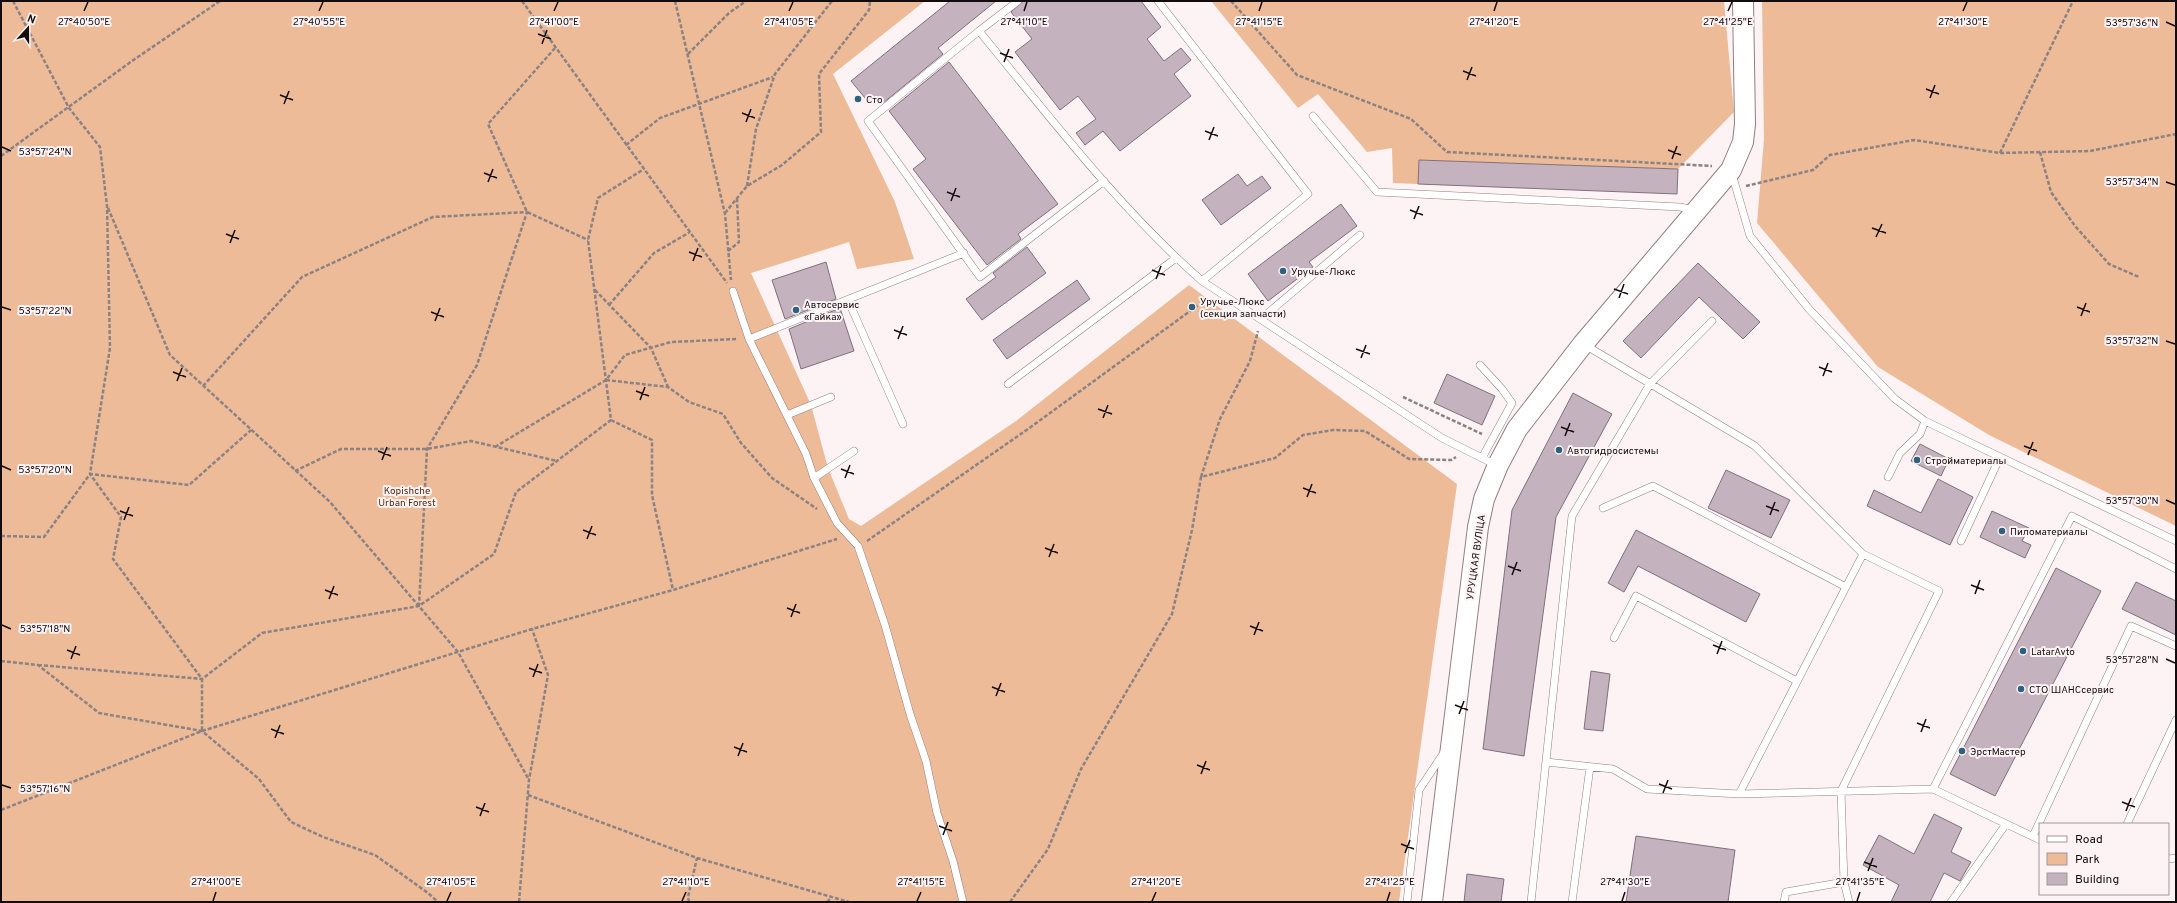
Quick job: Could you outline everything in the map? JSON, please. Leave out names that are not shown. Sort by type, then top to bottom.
[{"type":"street","name":"УРУЦКАЯ ВУЛІЦА","points":[[1432,902],[1478,527],[1490,462],[1583,344],[1696,211],[1733,180],[1743,142],[1745,124],[1743,1]]},
{"type":"lane","points":[[1018,1],[868,122],[980,277],[1104,181]]},
{"type":"lane","points":[[1158,1],[1308,194],[1202,281]]},
{"type":"lane","points":[[979,32],[1104,181],[1176,258],[1202,281],[1442,438],[1490,462],[1492,438],[1512,403],[1502,389],[1480,365]]},
{"type":"lane","points":[[1313,116],[1377,192],[1680,207],[1696,211]]},
{"type":"lane","points":[[1733,180],[1750,236],[1809,309],[1895,399],[1925,421],[2176,541]]},
{"type":"lane","points":[[1261,319],[1360,235]]},
{"type":"lane","points":[[749,339],[964,253]]},
{"type":"lane","points":[[1008,384],[1176,258]]},
{"type":"lane","points":[[732,290],[749,339],[806,454],[814,478],[837,523],[846,536],[858,546],[885,625],[910,714],[926,761],[937,813],[953,862],[963,902]]},
{"type":"lane","points":[[848,300],[903,424]]},
{"type":"lane","points":[[1531,902],[1572,516],[1650,384],[1712,321]]},
{"type":"lane","points":[[1583,344],[1755,446],[1863,554],[1939,591],[1841,791],[1844,882],[1849,902]]},
{"type":"lane","points":[[786,415],[831,397]]},
{"type":"lane","points":[[1888,477],[1900,453],[1920,434],[1925,421]]},
{"type":"lane","points":[[814,478],[854,451]]},
{"type":"lane","points":[[1961,541],[2000,457]]},
{"type":"lane","points":[[1603,508],[1653,486],[1846,587]]},
{"type":"lane","points":[[1933,789],[2072,516],[2176,569]]},
{"type":"lane","points":[[1739,794],[1863,554]]},
{"type":"lane","points":[[1614,638],[1636,596],[1797,681]]},
{"type":"lane","points":[[2044,823],[2132,626],[2176,646]]},
{"type":"lane","points":[[2127,823],[2176,720]]},
{"type":"lane","points":[[1407,902],[1419,790],[1451,741]]},
{"type":"lane","points":[[1546,762],[1613,769],[1647,789],[1739,794],[1933,789],[2037,838]]},
{"type":"lane","points":[[1572,902],[1590,767]]},
{"type":"lane","points":[[1950,902],[2006,824]]},
{"type":"lane","points":[[1784,902],[1786,892],[1844,882]]},
{"type":"path","points":[[1,536],[44,537],[90,474],[110,348],[107,206],[100,147],[69,108],[13,1]]},
{"type":"path","points":[[1,156],[214,3],[220,1]]},
{"type":"path","points":[[522,1],[732,290]]},
{"type":"path","points":[[674,1],[725,214],[732,290]]},
{"type":"path","points":[[687,54],[729,13],[746,1]]},
{"type":"path","points":[[747,186],[756,129],[774,77],[832,1]]},
{"type":"path","points":[[725,214],[747,186],[782,165],[820,132],[819,74],[869,10],[870,1]]},
{"type":"path","points":[[1231,1],[1297,75],[1411,119],[1447,152],[1708,165],[1733,180],[1813,170],[1830,155],[1914,140],[2000,153],[2090,151],[2176,134]]},
{"type":"path","points":[[2000,153],[2073,1]]},
{"type":"path","points":[[419,606],[427,449],[477,365],[527,212],[488,124],[556,48]]},
{"type":"path","points":[[626,145],[660,118],[774,77]]},
{"type":"path","points":[[2040,152],[2051,192],[2075,226],[2110,264],[2139,278]]},
{"type":"path","points":[[611,420],[588,240],[598,198],[644,169]]},
{"type":"path","points":[[728,251],[739,242],[737,198]]},
{"type":"path","points":[[107,206],[170,355],[330,502],[458,652],[529,780]]},
{"type":"path","points":[[203,386],[302,277],[433,217],[527,212],[588,240]]},
{"type":"path","points":[[609,305],[654,253],[690,232]]},
{"type":"path","points":[[594,290],[651,348],[668,387]]},
{"type":"path","points":[[858,546],[1028,429],[1218,291]]},
{"type":"path","points":[[1010,902],[1048,850],[1081,769],[1172,614],[1192,530],[1201,477],[1220,419],[1250,361],[1261,319]]},
{"type":"path","points":[[495,446],[606,380],[625,355],[671,342],[749,339]]},
{"type":"path","points":[[606,380],[668,387],[689,402],[723,414],[741,443],[772,478],[837,523]]},
{"type":"path","points":[[1400,396],[1492,438]]},
{"type":"path","points":[[1,661],[202,679],[262,633],[419,606],[494,554],[516,492],[611,420]]},
{"type":"path","points":[[611,420],[652,440],[652,495],[673,590]]},
{"type":"path","points":[[90,474],[188,485],[252,430]]},
{"type":"path","points":[[1201,477],[1275,458],[1303,435],[1332,430],[1365,431],[1409,459],[1451,460],[1466,450]]},
{"type":"path","points":[[296,471],[341,449],[427,449],[471,441],[557,461]]},
{"type":"path","points":[[90,474],[121,517],[113,559],[202,679],[202,731]]},
{"type":"path","points":[[1,810],[202,731],[532,629],[673,590],[846,536]]},
{"type":"path","points":[[519,902],[529,780],[548,675],[532,629]]},
{"type":"path","points":[[38,664],[99,713],[202,731],[259,779],[291,822],[323,837],[375,855],[428,892],[438,902]]},
{"type":"path","points":[[528,795],[697,858],[849,902]]},
{"type":"path","points":[[689,902],[688,897],[697,858]]},
{"type":"path","points":[[827,902],[832,897]]},
{"type":"green space","name":"Kopishche Urban Forest","points":[[1,1],[925,1],[833,74],[895,202],[914,259],[857,269],[849,242],[751,273],[811,405],[828,468],[849,519],[861,526],[1016,421],[1189,285],[1457,484],[1399,902],[1,902]]},
{"type":"green space","points":[[1211,1],[1724,1],[1734,112],[1678,169],[1419,160],[1418,184],[1393,183],[1392,148],[1367,152],[1318,94],[1298,108]]},
{"type":"green space","points":[[1762,1],[2176,1],[2176,526],[1989,435],[1878,367],[1757,223],[1764,139]]},
{"type":"building","points":[[950,1],[996,1],[938,48],[943,54],[883,103],[878,97],[870,104],[851,81]]},
{"type":"building","points":[[1023,1],[1141,1],[1161,27],[1147,39],[1164,61],[1181,48],[1191,60],[1174,74],[1191,96],[1120,151],[1103,131],[1085,145],[1076,133],[1096,119],[1078,96],[1060,110],[1015,52],[1032,39],[1011,12]]},
{"type":"building","points":[[949,62],[1058,204],[1018,234],[1021,239],[987,265],[913,169],[926,159],[889,111]]},
{"type":"building","points":[[1419,160],[1678,169],[1677,194],[1418,184]]},
{"type":"building","points":[[1238,174],[1247,186],[1262,176],[1271,188],[1221,225],[1202,200]]},
{"type":"building","points":[[1341,204],[1357,226],[1309,262],[1313,267],[1268,301],[1248,274]]},
{"type":"building","points":[[1027,247],[1046,273],[982,320],[966,299],[996,277],[993,273]]},
{"type":"building","points":[[826,262],[836,299],[785,319],[772,280]]},
{"type":"building","points":[[1698,263],[1760,322],[1743,339],[1699,297],[1641,358],[1623,341]]},
{"type":"building","points":[[1077,280],[1090,299],[1007,359],[993,340]]},
{"type":"building","points":[[840,308],[854,351],[801,369],[789,329]]},
{"type":"building","points":[[1447,374],[1495,396],[1482,425],[1434,403]]},
{"type":"building","points":[[1573,393],[1612,414],[1556,517],[1524,756],[1483,749],[1512,510]]},
{"type":"building","points":[[1920,444],[1949,459],[1941,476],[1911,461]]},
{"type":"building","points":[[1726,470],[1790,500],[1771,538],[1708,508]]},
{"type":"building","points":[[1938,479],[1973,497],[1950,545],[1867,506],[1874,490],[1921,513]]},
{"type":"building","points":[[1992,511],[2029,528],[2022,541],[2031,545],[2025,558],[1980,537]]},
{"type":"building","points":[[1636,530],[1760,594],[1746,622],[1638,566],[1624,592],[1608,583]]},
{"type":"building","points":[[2056,568],[2101,591],[1995,796],[1950,774]]},
{"type":"building","points":[[2136,582],[2176,601],[2176,635],[2122,609]]},
{"type":"building","points":[[1591,671],[1610,674],[1603,731],[1584,729]]},
{"type":"building","points":[[1934,814],[1962,828],[1951,852],[1971,862],[1960,881],[1944,873],[1930,902],[1891,902],[1899,885],[1863,865],[1879,835],[1914,854]]},
{"type":"building","points":[[1636,836],[1735,850],[1728,902],[1626,902]]},
{"type":"building","points":[[1467,874],[1504,879],[1501,902],[1464,902]]},
{"type":"place","name":"Сто","points":[[858,99]]},
{"type":"place","name":"Уручье-Люкс","points":[[1283,271]]},
{"type":"place","name":"Уручье-Люкс (секция запчасти)","points":[[1192,307]]},
{"type":"place","name":"Автосервис «Гайка»","points":[[796,310]]},
{"type":"place","name":"Автогидросистемы","points":[[1559,450]]},
{"type":"place","name":"Стройматериалы","points":[[1917,460]]},
{"type":"place","name":"Пиломатериалы","points":[[2002,531]]},
{"type":"place","name":"LatarAvto","points":[[2023,651]]},
{"type":"place","name":"СТО ШАНСсервис","points":[[2021,689]]},
{"type":"place","name":"ЭрстМастер","points":[[1962,751]]}]
